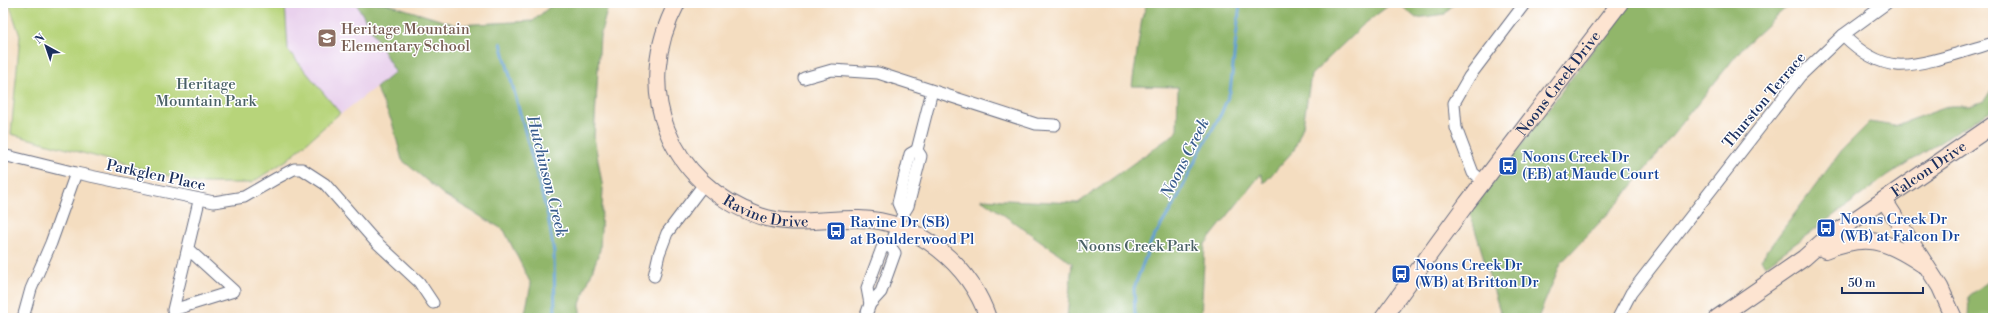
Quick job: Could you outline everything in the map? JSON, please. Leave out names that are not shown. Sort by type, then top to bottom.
[{"type":"street","name":"Ravine Drive","points":[[677,3],[662,35],[659,49],[658,98],[671,140],[684,161],[704,184],[739,207],[771,219],[801,222],[860,219],[900,220],[954,262],[972,285],[988,318]]},
{"type":"street","points":[[1484,182],[1473,173],[1456,128],[1454,103],[1469,77],[1525,3]]},
{"type":"street","name":"Noons Creek Drive","points":[[1383,318],[1620,3]]},
{"type":"street","name":"Thurston Terrace","points":[[1618,318],[1631,293],[1778,102],[1800,76],[1843,35],[1887,3]]},
{"type":"street","points":[[1843,35],[1859,50],[1878,60],[1897,65],[1928,61],[1993,43]]},
{"type":"street","points":[[804,78],[832,70],[878,73],[1036,124],[1055,125]]},
{"type":"street","points":[[865,318],[870,304],[881,292],[895,253],[890,246],[900,220],[908,206],[921,156],[917,150],[932,91]]},
{"type":"street","name":"Falcon Drive","points":[[1804,258],[1825,250],[1993,125]]},
{"type":"street","name":"Falcon Drive","points":[[1886,204],[1993,135]]},
{"type":"street","name":"Parkglen Place","points":[[3,155],[200,201],[214,202],[244,197],[294,169],[302,169],[325,184],[374,240],[419,282],[433,303]]},
{"type":"street","points":[[23,318],[31,289],[48,249],[76,173]]},
{"type":"street","points":[[654,276],[659,254],[667,233],[704,184]]},
{"type":"street","points":[[188,249],[234,291],[173,310],[188,249],[200,201]]},
{"type":"street","points":[[1717,318],[1804,258],[1822,242],[1886,204],[1946,297],[1954,318]]},
{"type":"street","points":[[1825,250],[1845,242],[1874,241],[1897,248],[1928,267]]},
{"type":"shaded area","name":"Heritage Mountain Elementary School","points":[[249,3],[356,3],[395,72],[341,114]]},
{"type":"green space","name":"Heritage Mountain Park","points":[[9,3],[285,3],[288,50],[340,113],[287,160],[251,183],[196,183],[11,134],[20,36]]},
{"type":"green space","points":[[356,3],[385,3],[456,25],[533,21],[554,3],[609,3],[600,36],[594,137],[603,189],[600,250],[580,304],[580,318],[524,318],[531,284],[504,230],[444,195],[402,160],[392,122],[376,88],[395,72]]},
{"type":"green space","name":"Noons Creek Park","points":[[1147,3],[1392,3],[1363,25],[1311,75],[1303,126],[1294,150],[1264,183],[1261,174],[1205,244],[1201,318],[1067,318],[1072,263],[981,199],[1078,203],[1177,132],[1178,87],[1132,86],[1142,18]]},
{"type":"green space","points":[[1398,3],[1454,3],[1445,14],[1416,18]]},
{"type":"green space","points":[[1628,3],[1791,3],[1743,47],[1620,201],[1561,263],[1538,318],[1502,318],[1470,213]]},
{"type":"green space","points":[[1993,87],[1993,109],[1887,176],[1765,266],[1761,259],[1842,150],[1870,122],[1894,126],[1950,106],[1970,106],[1984,101]]},
{"type":"green space","points":[[1993,278],[1993,318],[1968,318],[1969,296]]},
{"type":"waterway","name":"Noons Creek","points":[[1135,318],[1134,288],[1151,242],[1176,201],[1198,155],[1221,114],[1230,92],[1240,3]]},
{"type":"waterway","name":"Hutchinson Creek","points":[[501,43],[548,216],[554,253],[555,318]]},
{"type":"place","name":"Heritage Mountain Elementary School","points":[[327,38]]},
{"type":"place","name":"Noons Creek Dr (EB) at Maude Court","points":[[1508,166]]},
{"type":"place","name":"Noons Creek Dr (WB) at Falcon Dr","points":[[1826,228]]},
{"type":"place","name":"Ravine Dr (SB) at Boulderwood Pl","points":[[836,231]]},
{"type":"place","name":"Noons Creek Dr (WB) at Britton Dr","points":[[1401,274]]}]
